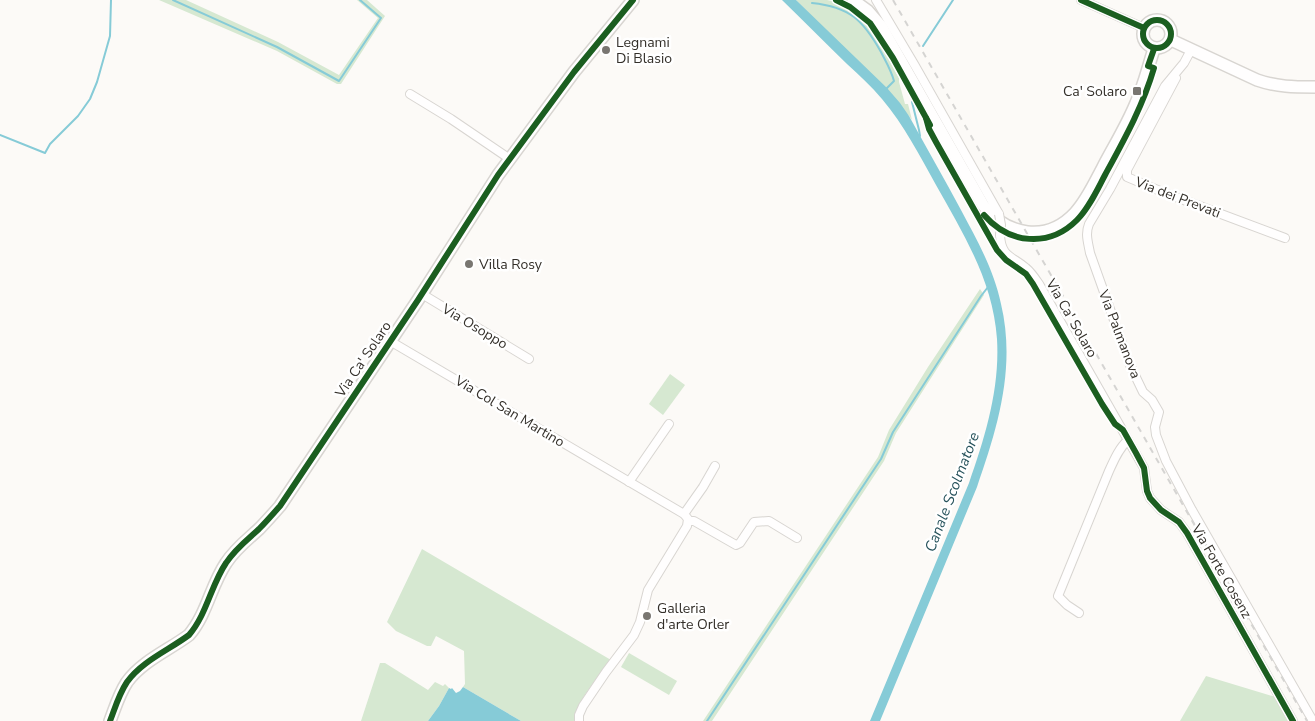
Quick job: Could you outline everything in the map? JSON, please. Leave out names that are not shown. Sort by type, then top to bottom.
[{"type":"street","name":"Via Ca' Solaro","points":[[110,721],[124,688],[133,676],[147,663],[182,640],[193,629],[202,614],[221,571],[229,559],[280,506],[510,159],[574,72],[633,0]]},
{"type":"street","points":[[853,0],[868,11],[881,26],[984,205],[1002,224],[1026,232],[1049,230],[1059,226],[1075,213],[1080,206],[1091,189],[1133,109],[1154,48]]},
{"type":"street","name":"Via Ca' Solaro","points":[[876,0],[999,214],[1000,242],[1008,256],[1025,267],[1034,277],[1128,440]]},
{"type":"street","points":[[1081,0],[1144,28]]},
{"type":"street","points":[[1163,21],[1170,27],[1172,36],[1169,44],[1162,48],[1154,48],[1145,43],[1143,38],[1144,28],[1150,22],[1163,21]]},
{"type":"street","points":[[1171,40],[1268,84],[1288,87],[1315,87]]},
{"type":"street","name":"Via Palmanova","points":[[1191,50],[1165,86],[1110,189],[1089,224],[1086,235],[1090,253],[1130,365],[1143,392],[1152,400],[1159,412],[1155,427],[1156,435],[1166,461],[1313,721]]},
{"type":"street","name":"Via dei Prevati","points":[[1178,70],[1178,74],[1127,170],[1127,177],[1284,238]]},
{"type":"street","points":[[410,94],[510,159]]},
{"type":"street","name":"Via Osoppo","points":[[422,294],[529,359]]},
{"type":"street","name":"Via Col San Martino","points":[[390,341],[629,482],[686,518],[736,545],[740,543],[754,522],[769,521],[797,538]]},
{"type":"street","points":[[629,482],[669,424]]},
{"type":"street","points":[[1079,613],[1058,596],[1116,455],[1128,440]]},
{"type":"street","name":"Via Forte Cosenz","points":[[1128,440],[1144,468],[1147,491],[1150,498],[1160,510],[1179,522],[1187,533],[1293,721]]},
{"type":"street","points":[[579,721],[579,715],[583,706],[638,628],[648,590],[687,526],[686,518],[715,466]]},
{"type":"green space","points":[[159,0],[186,0],[278,42],[339,75],[378,18],[357,0],[367,0],[385,16],[341,84],[337,84],[277,51]]},
{"type":"green space","points":[[796,0],[827,0],[840,4],[862,20],[879,42],[899,78],[905,104],[908,104],[912,120],[909,116]]},
{"type":"green space","points":[[980,289],[984,295],[896,433],[884,461],[712,721],[703,721],[878,457],[889,430]]},
{"type":"green space","points":[[670,374],[685,385],[663,415],[649,404]]},
{"type":"green space","points":[[422,549],[611,660],[578,707],[574,721],[521,721],[463,687],[465,684],[464,651],[436,636],[431,646],[427,646],[396,631],[387,622]]},
{"type":"green space","points":[[629,653],[677,681],[669,695],[621,667]]},
{"type":"green space","points":[[380,663],[385,663],[428,690],[435,682],[443,686],[445,684],[449,688],[428,721],[361,721]]},
{"type":"green space","points":[[1206,676],[1279,698],[1293,721],[1180,721]]},
{"type":"water","points":[[782,0],[796,0],[887,88],[909,116],[955,198],[984,256],[998,291],[1005,327],[1006,374],[992,442],[977,487],[880,721],[870,721],[969,483],[981,448],[994,394],[997,339],[990,298],[976,259],[905,130],[869,85]]},
{"type":"water","points":[[463,687],[521,721],[428,721],[449,688],[452,688],[456,693]]},
{"type":"waterway","points":[[0,135],[45,153],[50,144],[78,116],[90,99],[97,82],[110,36],[111,0]]},
{"type":"waterway","points":[[173,0],[277,47],[339,81],[381,18],[360,0]]},
{"type":"waterway","points":[[923,46],[953,0]]},
{"type":"waterway","points":[[812,3],[846,12],[868,31],[881,52],[894,81],[886,89]]},
{"type":"waterway","points":[[912,102],[920,136]]},
{"type":"waterway","points":[[707,721],[881,459],[893,432],[988,287]]},
{"type":"railway","points":[[893,0],[1307,721]]},
{"type":"cycle path","points":[[110,721],[117,701],[133,675],[148,662],[189,635],[195,627],[205,609],[216,581],[230,558],[280,506],[418,300],[498,175],[574,72],[633,0]]},
{"type":"cycle path","points":[[836,0],[850,7],[870,23],[893,58],[930,125]]},
{"type":"cycle path","points":[[1081,0],[1144,28]]},
{"type":"cycle path","points":[[1157,20],[1167,24],[1171,34],[1167,44],[1157,48],[1147,44],[1143,34],[1147,24],[1157,20]]},
{"type":"cycle path","points":[[984,215],[1005,232],[1029,239],[1054,235],[1066,229],[1077,220],[1092,199],[1139,109],[1154,68],[1148,66],[1154,49]]},
{"type":"cycle path","points":[[926,118],[929,129],[997,250],[1006,260],[1026,274],[1033,284],[1102,404],[1115,424],[1123,430],[1136,453],[1144,468],[1147,491],[1150,498],[1161,510],[1179,522],[1187,533],[1293,721]]},
{"type":"place","name":"Legnami Di Blasio","points":[[606,50]]},
{"type":"place","name":"Ca' Solaro","points":[[1137,91]]},
{"type":"place","name":"Villa Rosy","points":[[469,264]]},
{"type":"place","name":"Galleria d'arte Orler","points":[[647,616]]},
{"type":"water label","name":"Canale Scolmatore","points":[[952,492]]}]
